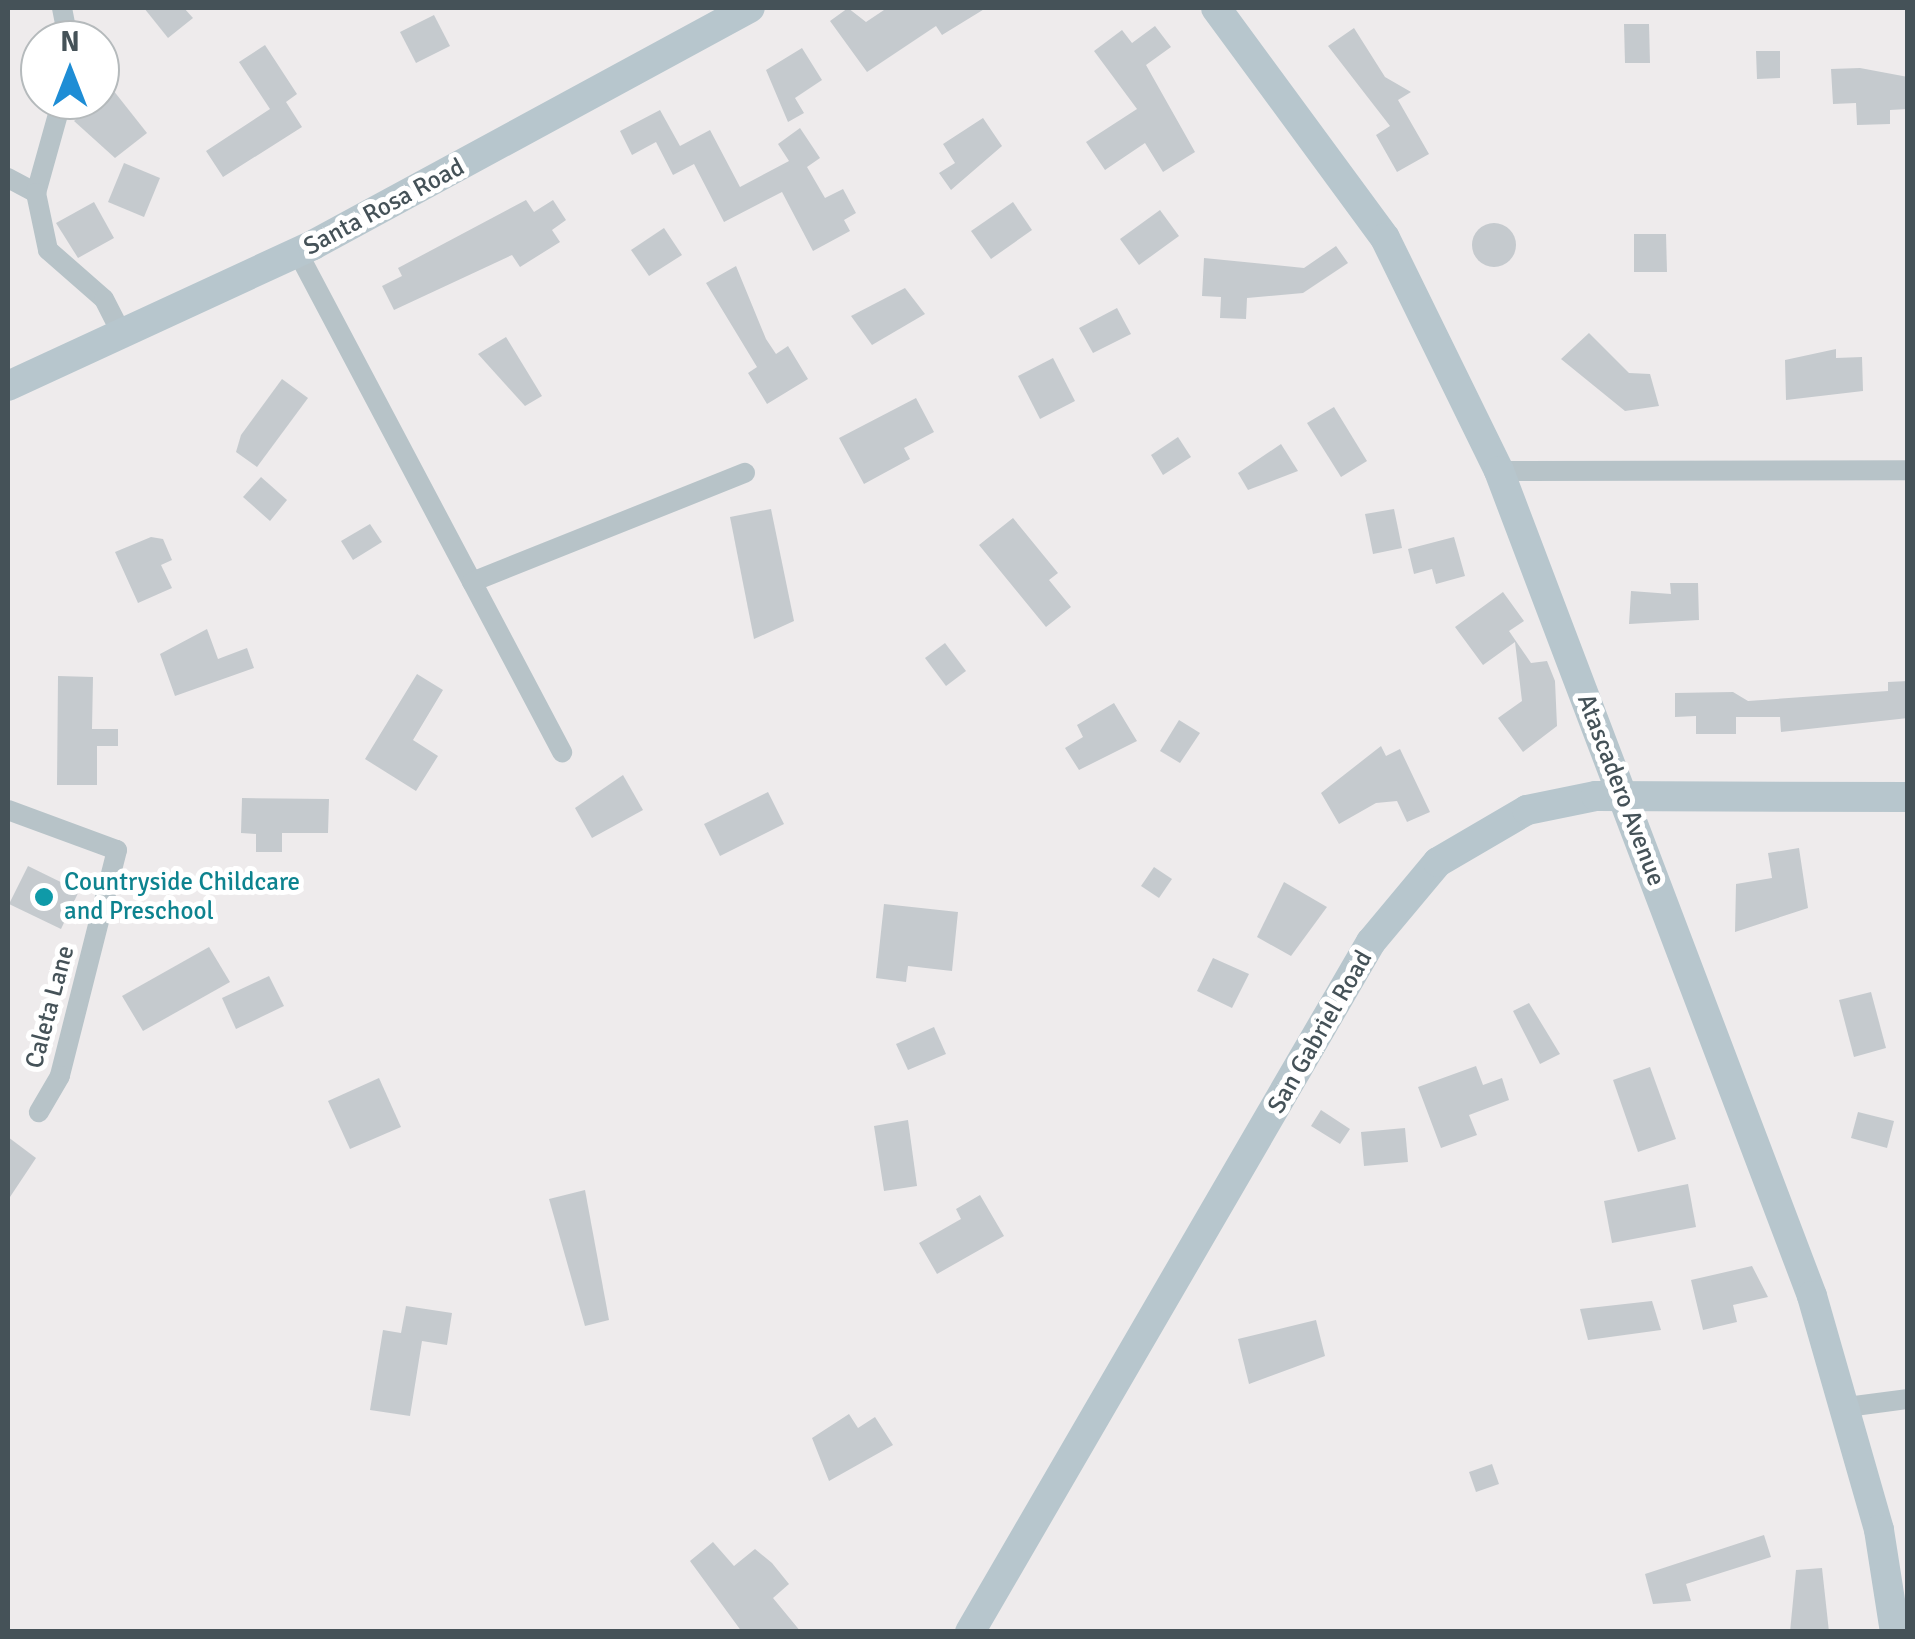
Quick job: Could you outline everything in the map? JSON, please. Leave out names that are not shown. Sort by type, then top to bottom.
[{"type":"street","name":"Santa Rosa Road","points":[[8,386],[298,252],[750,8]]},
{"type":"street","name":"Atascadero Avenue","points":[[1216,8],[1385,238],[1498,471],[1625,800],[1846,1407],[1895,1632]]},
{"type":"street","points":[[56,120],[36,193],[48,250],[104,299],[121,333]]},
{"type":"street","points":[[8,178],[36,193]]},
{"type":"street","points":[[298,252],[562,752]]},
{"type":"street","points":[[1498,471],[1908,470]]},
{"type":"street","points":[[472,582],[745,473]]},
{"type":"street","name":"San Gabriel Road","points":[[970,1632],[1401,899],[1503,820],[1552,802],[1908,797]]},
{"type":"street","name":"Caleta Lane","points":[[8,810],[117,850],[60,1076],[39,1112]]},
{"type":"street","points":[[1846,1407],[1908,1399]]},
{"type":"building","points":[[144,8],[184,8],[193,18],[168,38]]},
{"type":"building","points":[[848,8],[866,22],[887,8],[986,8],[942,35],[936,26],[867,72],[830,21]]},
{"type":"building","points":[[434,15],[450,46],[416,63],[400,32]]},
{"type":"building","points":[[1624,24],[1649,24],[1650,63],[1625,63]]},
{"type":"building","points":[[1155,26],[1171,47],[1146,65],[1195,152],[1163,172],[1145,143],[1105,170],[1086,142],[1137,109],[1094,51],[1122,30],[1132,43]]},
{"type":"building","points":[[1354,28],[1385,77],[1411,92],[1398,100],[1429,154],[1397,172],[1376,135],[1390,126],[1328,46]]},
{"type":"building","points":[[265,45],[297,94],[286,102],[302,127],[223,177],[206,151],[270,109],[239,62]]},
{"type":"building","points":[[802,48],[822,80],[795,98],[804,113],[788,122],[766,70]]},
{"type":"building","points":[[1756,51],[1780,51],[1780,78],[1757,79]]},
{"type":"building","points":[[1860,68],[1908,77],[1908,109],[1890,110],[1890,124],[1857,125],[1856,103],[1833,104],[1831,69]]},
{"type":"building","points":[[120,99],[147,133],[115,158],[74,121],[120,120]]},
{"type":"building","points":[[660,110],[680,146],[710,130],[740,187],[789,161],[778,144],[800,128],[820,158],[807,167],[825,198],[843,189],[856,213],[844,220],[850,231],[813,251],[782,192],[724,222],[694,164],[673,175],[656,142],[632,155],[620,131]]},
{"type":"building","points":[[983,118],[1002,146],[951,190],[939,173],[955,163],[943,144]]},
{"type":"building","points":[[124,163],[160,178],[144,217],[108,202]]},
{"type":"building","points":[[526,200],[534,212],[553,200],[566,220],[552,230],[560,242],[520,267],[512,255],[394,310],[382,286],[402,276],[398,268]]},
{"type":"building","points":[[94,202],[114,238],[78,258],[56,223]]},
{"type":"building","points":[[1013,202],[1032,230],[991,259],[971,231]]},
{"type":"building","points":[[1160,210],[1179,236],[1139,265],[1120,239]]},
{"type":"building","points":[[1494,223],[1510,229],[1516,245],[1510,261],[1494,267],[1478,261],[1472,245],[1478,229]]},
{"type":"building","points":[[664,228],[682,255],[649,276],[631,250]]},
{"type":"building","points":[[1634,234],[1666,234],[1667,272],[1634,272]]},
{"type":"building","points":[[1336,246],[1348,263],[1303,293],[1247,298],[1246,319],[1220,318],[1221,297],[1202,296],[1204,258],[1304,268]]},
{"type":"building","points":[[736,266],[766,339],[776,354],[788,346],[808,379],[767,404],[748,373],[757,367],[706,283]]},
{"type":"building","points":[[905,288],[925,314],[872,345],[851,316]]},
{"type":"building","points":[[1117,308],[1131,334],[1093,353],[1079,328]]},
{"type":"building","points":[[1589,333],[1629,373],[1650,374],[1659,406],[1625,411],[1561,359]]},
{"type":"building","points":[[506,337],[542,396],[525,406],[478,354]]},
{"type":"building","points":[[1836,349],[1836,358],[1862,357],[1863,391],[1786,400],[1785,360]]},
{"type":"building","points":[[1053,358],[1075,401],[1040,419],[1018,376]]},
{"type":"building","points":[[282,379],[308,398],[257,467],[236,452],[241,435]]},
{"type":"building","points":[[916,398],[934,432],[904,448],[910,459],[864,484],[839,438]]},
{"type":"building","points":[[1334,407],[1367,461],[1341,477],[1307,423]]},
{"type":"building","points":[[1178,437],[1191,457],[1163,475],[1151,455]]},
{"type":"building","points":[[1281,444],[1298,471],[1248,490],[1238,473]]},
{"type":"building","points":[[261,477],[287,500],[270,521],[243,497]]},
{"type":"building","points":[[771,509],[794,621],[754,639],[730,517]]},
{"type":"building","points":[[1394,509],[1402,548],[1373,554],[1365,514]]},
{"type":"building","points":[[1013,518],[1058,573],[1049,580],[1071,607],[1046,627],[979,545]]},
{"type":"building","points":[[370,524],[382,542],[353,560],[341,541]]},
{"type":"building","points":[[151,537],[163,539],[172,560],[161,565],[172,588],[138,603],[115,552]]},
{"type":"building","points":[[1454,537],[1465,576],[1436,584],[1432,569],[1414,574],[1408,549]]},
{"type":"building","points":[[1670,583],[1698,583],[1699,620],[1629,624],[1631,591],[1671,594]]},
{"type":"building","points":[[1503,592],[1524,621],[1509,631],[1531,663],[1547,661],[1555,681],[1557,726],[1523,752],[1498,718],[1522,701],[1515,642],[1483,665],[1455,627]]},
{"type":"building","points":[[207,629],[218,659],[247,648],[254,668],[175,696],[160,654]]},
{"type":"building","points":[[945,643],[966,671],[946,686],[925,658]]},
{"type":"building","points":[[417,674],[443,690],[413,740],[438,756],[416,791],[365,759]]},
{"type":"building","points":[[58,676],[93,677],[92,729],[118,729],[118,746],[97,746],[97,785],[57,785]]},
{"type":"building","points":[[1908,681],[1908,718],[1781,732],[1780,717],[1736,717],[1736,734],[1696,734],[1696,716],[1675,717],[1675,693],[1733,692],[1748,701],[1888,691],[1888,682]]},
{"type":"building","points":[[1114,703],[1137,741],[1079,770],[1065,748],[1083,737],[1077,725]]},
{"type":"building","points":[[1179,720],[1200,733],[1180,763],[1160,751]]},
{"type":"building","points":[[1381,746],[1386,756],[1400,749],[1430,812],[1407,822],[1397,801],[1376,803],[1339,824],[1321,793]]},
{"type":"building","points":[[623,775],[643,810],[592,838],[575,808]]},
{"type":"building","points":[[768,792],[784,824],[720,856],[704,824]]},
{"type":"building","points":[[242,798],[329,799],[328,833],[282,833],[282,852],[256,852],[256,834],[241,833]]},
{"type":"building","points":[[1799,848],[1808,908],[1735,932],[1736,884],[1772,878],[1768,853]]},
{"type":"building","name":"Countryside Childcare and Preschool","points":[[28,866],[79,891],[61,929],[9,904]]},
{"type":"building","points":[[1154,867],[1172,879],[1159,898],[1141,886]]},
{"type":"building","points":[[1284,882],[1327,907],[1291,956],[1257,937]]},
{"type":"building","points":[[884,904],[958,912],[952,971],[908,966],[906,982],[876,978]]},
{"type":"building","points":[[209,947],[230,982],[143,1031],[122,996]]},
{"type":"building","points":[[1213,958],[1249,974],[1232,1008],[1197,991]]},
{"type":"building","points":[[269,976],[284,1006],[236,1029],[222,998]]},
{"type":"building","points":[[1871,992],[1886,1048],[1854,1057],[1839,1000]]},
{"type":"building","points":[[1529,1003],[1560,1054],[1540,1064],[1513,1011]]},
{"type":"building","points":[[934,1027],[946,1054],[908,1070],[896,1044]]},
{"type":"building","points":[[1476,1066],[1483,1085],[1502,1078],[1509,1100],[1469,1115],[1477,1135],[1441,1148],[1418,1087]]},
{"type":"building","points":[[1650,1067],[1676,1139],[1638,1152],[1613,1080]]},
{"type":"building","points":[[379,1078],[401,1127],[350,1149],[328,1101]]},
{"type":"building","points":[[1321,1110],[1350,1129],[1340,1144],[1311,1126]]},
{"type":"building","points":[[1858,1112],[1894,1121],[1887,1148],[1851,1138]]},
{"type":"building","points":[[908,1120],[917,1186],[884,1191],[874,1126]]},
{"type":"building","points":[[1405,1128],[1408,1162],[1364,1166],[1361,1132]]},
{"type":"building","points":[[8,1137],[36,1158],[8,1200]]},
{"type":"building","points":[[1688,1184],[1696,1227],[1612,1243],[1604,1201]]},
{"type":"building","points":[[585,1190],[609,1320],[585,1326],[549,1199]]},
{"type":"building","points":[[980,1195],[1004,1236],[937,1274],[919,1243],[961,1219],[956,1209]]},
{"type":"building","points":[[1752,1266],[1768,1297],[1733,1305],[1737,1322],[1703,1330],[1691,1280]]},
{"type":"building","points":[[1652,1301],[1661,1330],[1588,1340],[1580,1309]]},
{"type":"building","points":[[406,1306],[452,1313],[447,1345],[422,1341],[410,1416],[370,1410],[383,1330],[401,1333]]},
{"type":"building","points":[[1316,1320],[1325,1356],[1249,1384],[1238,1339]]},
{"type":"building","points":[[849,1414],[858,1428],[875,1417],[893,1445],[829,1481],[812,1438]]},
{"type":"building","points":[[1492,1464],[1499,1484],[1476,1492],[1469,1472]]},
{"type":"building","points":[[1764,1535],[1771,1557],[1686,1584],[1691,1601],[1653,1604],[1645,1574]]},
{"type":"building","points":[[713,1542],[734,1566],[755,1549],[772,1563],[789,1584],[773,1598],[801,1632],[742,1632],[690,1561]]},
{"type":"building","points":[[1822,1568],[1829,1632],[1790,1632],[1796,1570]]},
{"type":"place","name":"Countryside Childcare and Preschool","points":[[44,897]]}]
